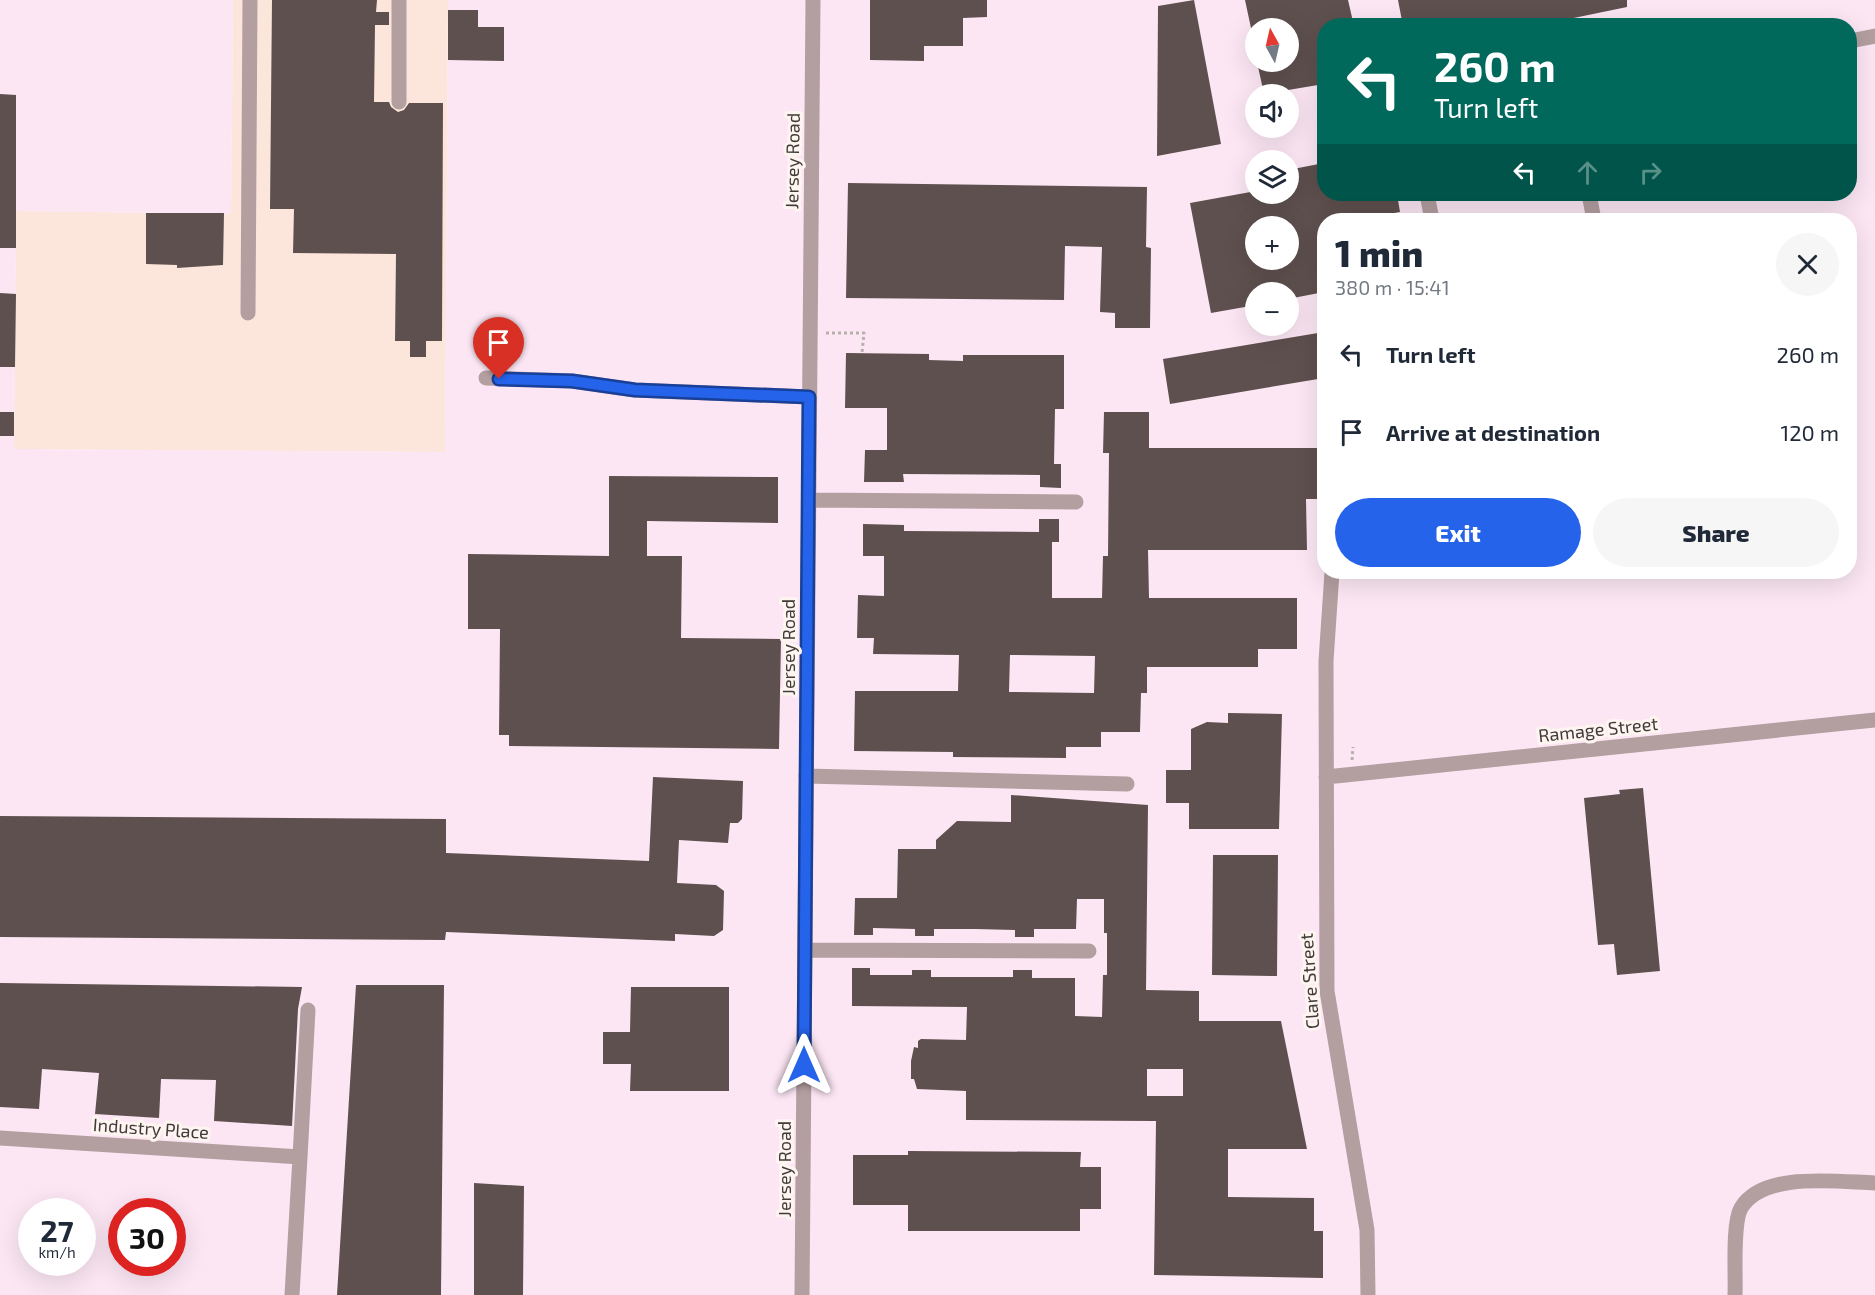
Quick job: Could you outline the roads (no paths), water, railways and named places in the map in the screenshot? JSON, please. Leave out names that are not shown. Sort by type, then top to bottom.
[{"type":"street","points":[[248,313],[250,0]]},
{"type":"street","points":[[399,0],[399,99]]},
{"type":"street","name":"Jersey Road","points":[[802,1295],[813,0]]},
{"type":"street","points":[[1857,40],[1875,36]]},
{"type":"street","points":[[486,378],[572,381],[635,390],[809,397]]},
{"type":"street","points":[[808,501],[1076,502]]},
{"type":"street","name":"Clare Street","points":[[1332,579],[1326,661],[1327,991],[1367,1230],[1368,1295]]},
{"type":"street","name":"Ramage Street","points":[[1326,777],[1875,720]]},
{"type":"street","points":[[806,776],[1127,784]]},
{"type":"street","points":[[805,950],[1089,951]]},
{"type":"street","points":[[292,1295],[308,1010]]},
{"type":"street","name":"Industry Place","points":[[0,1138],[300,1157]]},
{"type":"street","points":[[1735,1295],[1736,1235],[1741,1209],[1755,1194],[1773,1184],[1875,1183]]}]
